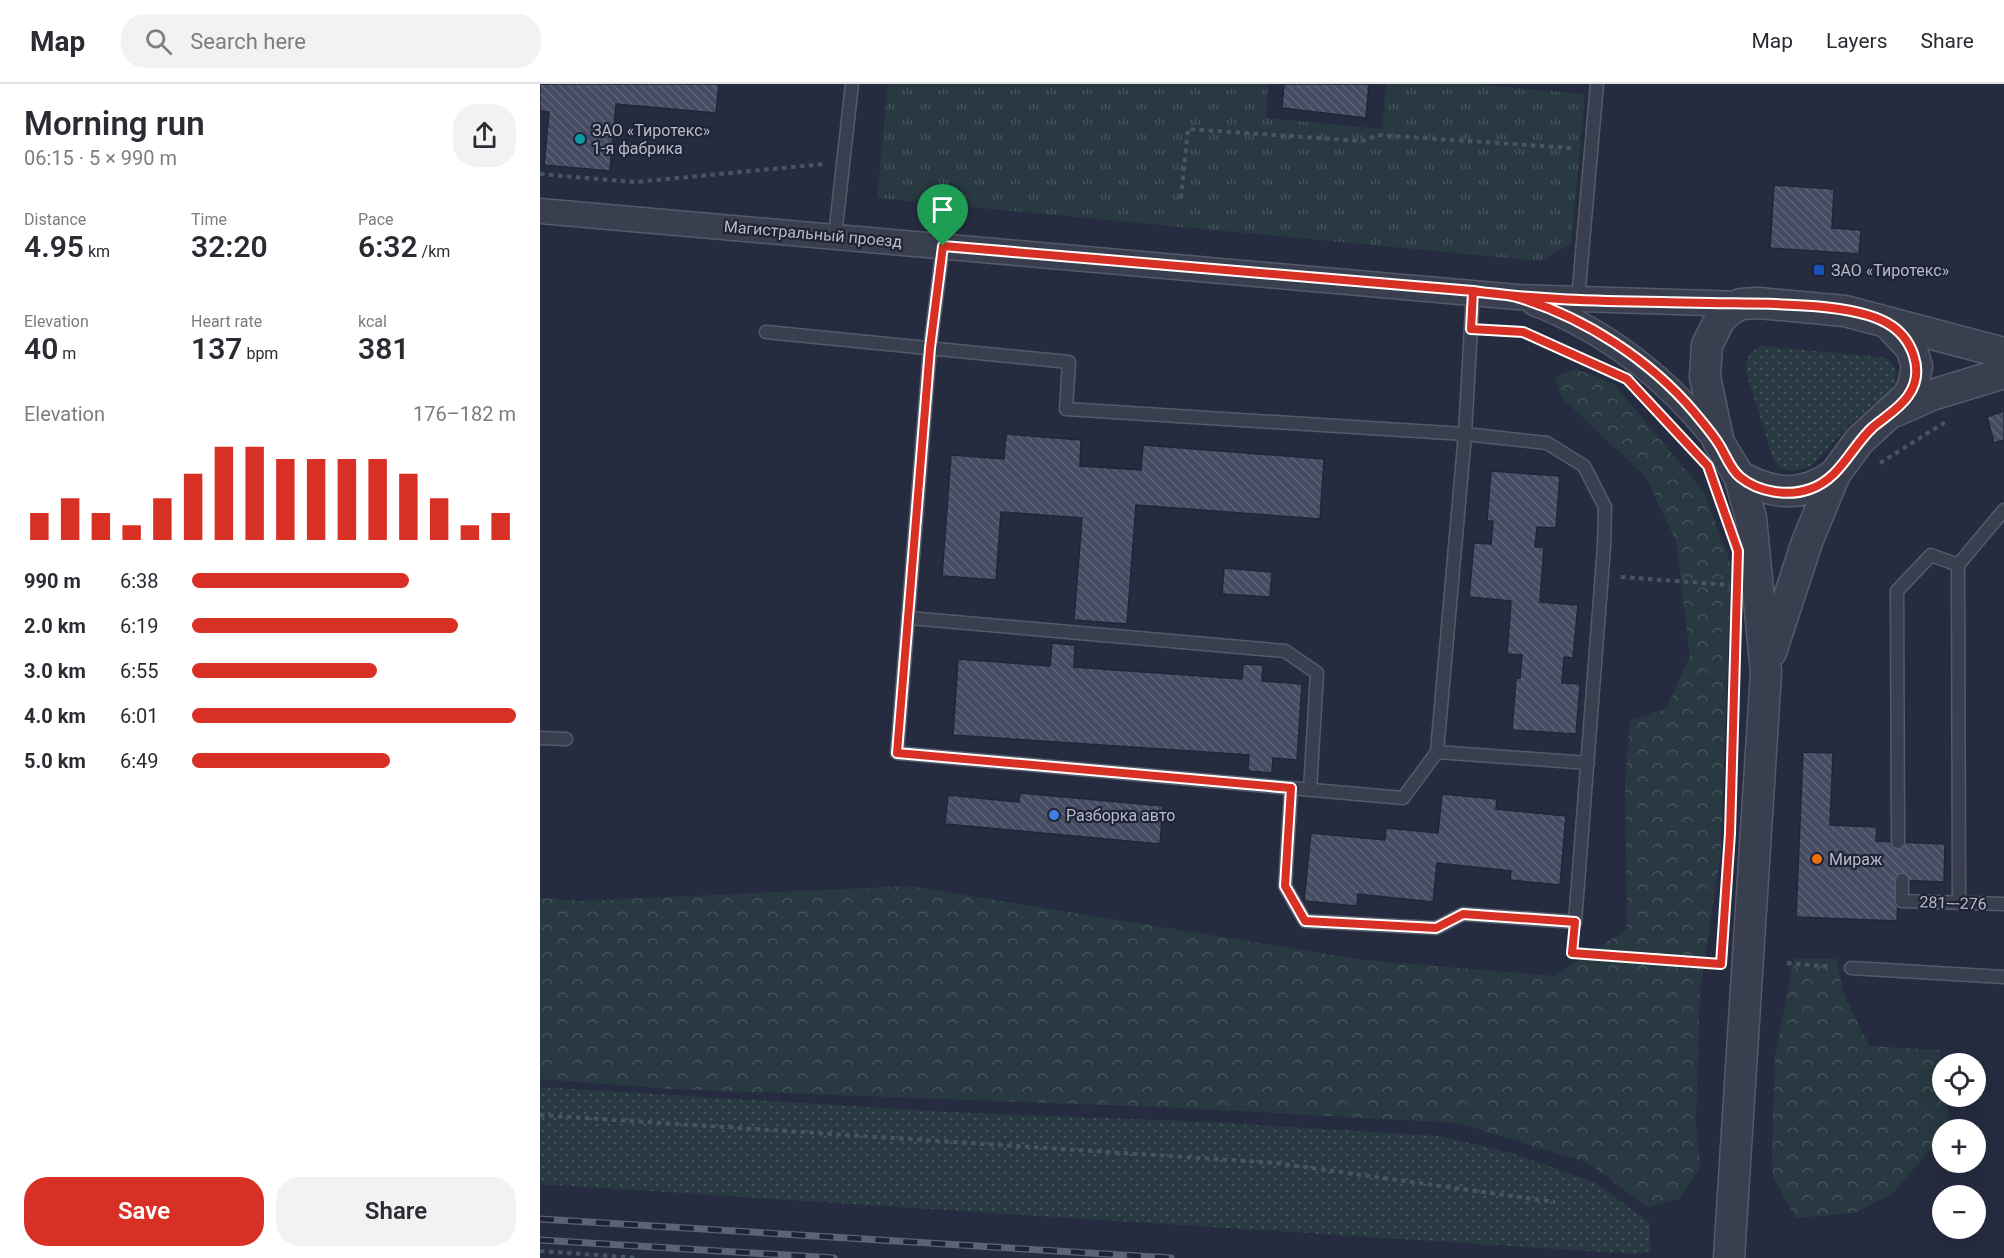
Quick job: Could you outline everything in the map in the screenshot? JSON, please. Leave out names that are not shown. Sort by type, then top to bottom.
[{"type":"street","name":"Магистральный проезд","points":[[540,211],[1473,291],[1517,297]]},
{"type":"street","points":[[1517,297],[1741,303],[1822,308],[2004,353]]},
{"type":"street","points":[[1517,297],[1582,324],[1642,363],[1693,411],[1719,443],[1739,476],[1756,548],[1766,672],[1729,1258]]},
{"type":"street","points":[[1719,443],[1705,377],[1707,345],[1720,319],[1741,303]]},
{"type":"street","points":[[1766,672],[1791,585],[1835,474],[1858,441],[1908,396],[1915,380],[1917,366],[1911,348],[1888,323]]},
{"type":"street","points":[[1890,414],[1932,395],[2004,374]]},
{"type":"street","points":[[1739,476],[1758,487],[1780,493],[1810,489],[1835,474]]},
{"type":"lane","points":[[835,236],[852,84]]},
{"type":"lane","points":[[1578,299],[1597,84]]},
{"type":"lane","points":[[943,246],[930,348],[897,753],[1403,798],[1437,752],[1465,434],[1473,291]]},
{"type":"lane","points":[[766,333],[1069,362],[1066,409],[1465,434],[1547,443],[1584,466],[1605,507],[1602,576],[1575,922],[1463,914],[1436,928],[1305,921],[1285,886],[1291,788]]},
{"type":"lane","points":[[1959,903],[1958,565],[2004,510]]},
{"type":"lane","points":[[1898,842],[1897,591],[1931,555],[1958,565]]},
{"type":"lane","points":[[909,618],[1285,651],[1317,673],[1310,790]]},
{"type":"lane","points":[[540,738],[566,739]]},
{"type":"lane","points":[[1437,752],[1588,763]]},
{"type":"lane","name":"281---276","points":[[1902,880],[1902,901],[2004,904]]},
{"type":"lane","points":[[1851,968],[2004,977]]},
{"type":"path","points":[[1181,198],[1188,129],[1362,141],[1378,135],[1591,150]]},
{"type":"path","points":[[540,174],[635,182],[843,163]]},
{"type":"path","points":[[1471,329],[1523,332],[1606,370]]},
{"type":"path","points":[[1874,466],[1953,418]]},
{"type":"path","points":[[1602,576],[1737,586]]},
{"type":"path","points":[[1734,690],[1735,654]]},
{"type":"path","points":[[1575,922],[1572,953],[1721,964]]},
{"type":"path","points":[[1720,976],[1722,952]]},
{"type":"path","points":[[1786,963],[1851,968]]},
{"type":"path","points":[[540,1115],[1276,1163],[1555,1202]]},
{"type":"path","points":[[540,1251],[639,1258]]},
{"type":"green space","points":[[888,84],[1268,84],[1266,118],[1382,129],[1386,84],[1471,84],[1585,94],[1571,244],[1540,261],[877,198]]},
{"type":"green space","points":[[1761,346],[1887,358],[1895,367],[1895,383],[1890,391],[1850,424],[1811,466],[1793,471],[1780,467],[1774,462],[1746,371],[1749,354]]},
{"type":"green space","points":[[1575,369],[1613,383],[1704,492],[1731,565],[1721,852],[1700,989],[1696,1122],[1700,1166],[1681,1198],[1648,1208],[1589,1163],[1458,1123],[1184,1108],[672,1089],[540,1079],[540,898],[582,901],[909,886],[1364,960],[1555,976],[1627,929],[1625,783],[1630,720],[1666,709],[1690,656],[1676,541],[1646,477],[1561,397],[1555,377]]},
{"type":"green space","points":[[1794,959],[1837,959],[1843,992],[1869,1046],[1940,1050],[1940,1053],[1932,1053],[1932,1107],[1947,1107],[1949,1119],[1932,1119],[1932,1148],[1892,1194],[1854,1213],[1796,1218],[1773,1177],[1775,1056]]},
{"type":"green space","points":[[540,1087],[948,1112],[1207,1122],[1439,1136],[1511,1153],[1596,1183],[1650,1223],[1650,1251],[1636,1254],[540,1184]]},
{"type":"building","name":"ЗАО «Тиротекс» 1-я фабрика","points":[[540,84],[719,84],[716,113],[616,104],[610,171],[544,165],[549,112],[540,111]]},
{"type":"building","points":[[1284,84],[1369,84],[1366,118],[1282,108]]},
{"type":"building","points":[[1774,185],[1834,189],[1832,228],[1861,230],[1859,254],[1770,248]]},
{"type":"building","points":[[2004,411],[2004,440],[1994,443],[1987,417]]},
{"type":"building","points":[[1006,434],[1081,440],[1080,466],[1141,470],[1143,445],[1324,459],[1320,519],[1136,505],[1127,624],[1074,620],[1082,518],[1001,512],[996,580],[942,576],[951,455],[1004,459]]},
{"type":"building","points":[[1491,471],[1560,476],[1556,528],[1537,527],[1535,547],[1544,547],[1540,602],[1578,605],[1573,658],[1564,657],[1562,683],[1580,684],[1576,734],[1512,730],[1516,678],[1520,678],[1522,655],[1507,654],[1511,601],[1469,597],[1474,543],[1491,544],[1493,521],[1487,521]]},
{"type":"building","points":[[1224,568],[1272,572],[1270,597],[1222,594]]},
{"type":"building","points":[[1052,643],[1075,645],[1074,667],[1242,679],[1243,664],[1263,665],[1262,681],[1302,684],[1297,760],[1273,758],[1272,773],[1248,771],[1249,755],[953,735],[958,659],[1050,666]]},
{"type":"building","points":[[1803,752],[1833,753],[1830,825],[1877,827],[1876,841],[1945,844],[1944,882],[1899,880],[1897,921],[1796,917]]},
{"type":"building","name":"Разборка авто","points":[[1020,793],[1163,806],[1160,844],[945,824],[948,795],[1019,802]]},
{"type":"building","points":[[1442,794],[1497,799],[1496,809],[1566,816],[1560,885],[1510,880],[1511,871],[1437,863],[1433,902],[1358,894],[1357,906],[1304,901],[1311,833],[1385,840],[1386,828],[1438,833]]},
{"type":"railway","points":[[540,1219],[1171,1258]]},
{"type":"railway","points":[[540,1240],[834,1258]]},
{"type":"place","name":"ЗАО «Тиротекс» 1-я фабрика","points":[[580,139]]},
{"type":"place","name":"ЗАО «Тиротекс»","points":[[1819,270]]},
{"type":"place","name":"Разборка авто","points":[[1054,815]]},
{"type":"place","name":"Мираж","points":[[1817,859]]},
{"type":"route","points":[[943,246],[930,348],[897,753],[1291,788],[1285,886],[1305,921],[1436,928],[1463,914],[1575,922],[1572,953],[1721,964],[1730,833],[1738,551],[1708,466],[1627,379],[1523,332],[1471,329],[1473,291],[1517,297],[1792,304],[1845,311],[1888,323],[1911,348],[1917,366],[1915,380],[1908,396],[1858,441],[1835,474],[1810,489],[1780,493],[1758,487],[1739,476],[1719,443],[1693,411],[1642,363],[1613,342],[1582,324],[1517,297],[1482,293],[1473,291],[943,246]]}]
